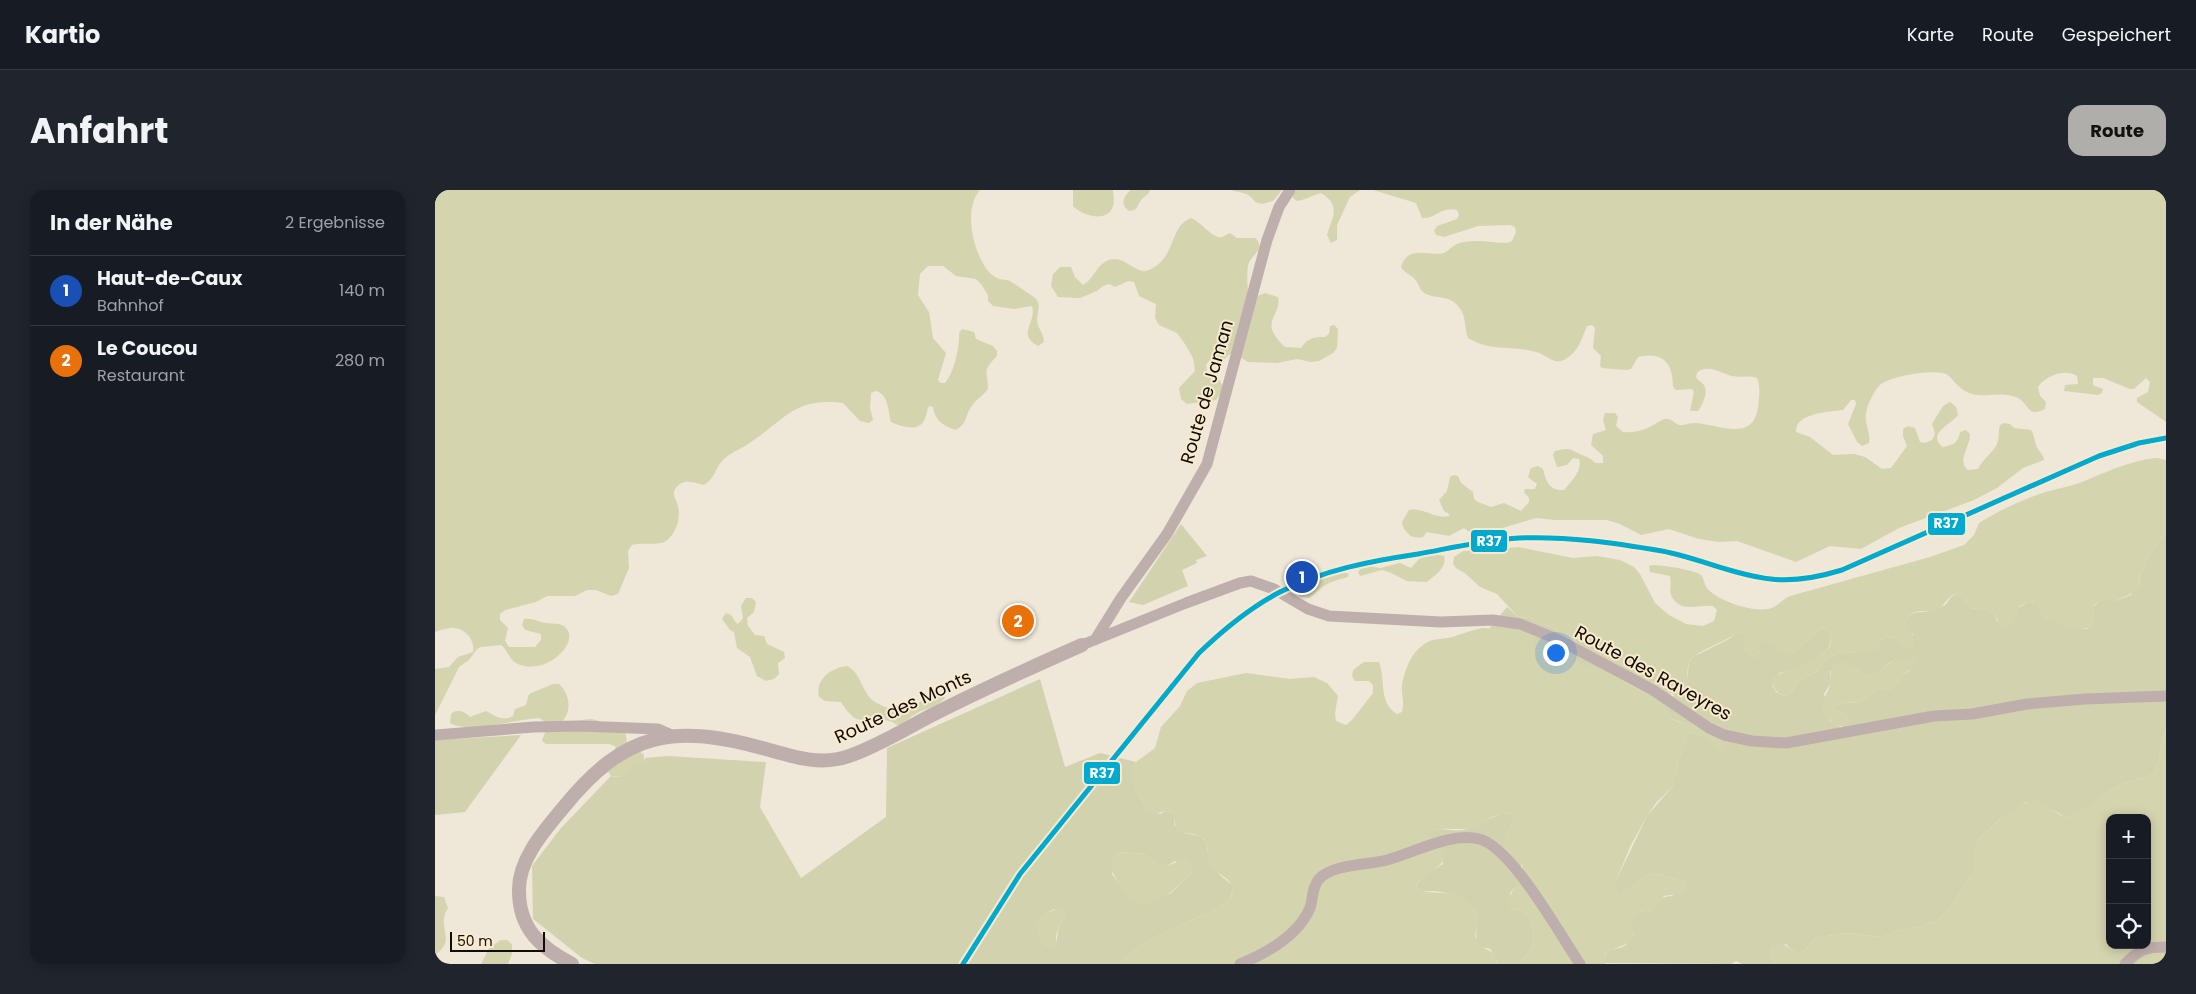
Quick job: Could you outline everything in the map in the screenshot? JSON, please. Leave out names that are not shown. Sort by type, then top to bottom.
[{"type":"street","name":"Route de Jaman","points":[[1095,640],[1121,598],[1167,534],[1207,464],[1267,240],[1279,207],[1290,190]]},
{"type":"street","name":"Route des Raveyres","points":[[1082,645],[1240,583],[1259,582],[1285,594],[1308,609],[1329,616],[1441,622],[1503,620],[1528,626],[1557,639],[1653,690],[1709,728],[1734,738],[1769,743],[1822,737],[1934,716],[1972,714],[2033,703],[2166,696]]},
{"type":"street","name":"Route des Monts","points":[[572,964],[551,953],[538,942],[525,921],[519,901],[519,886],[528,856],[563,807],[597,769],[630,747],[674,736],[694,734],[730,740],[803,759],[837,760],[871,746],[969,696],[1082,645]]},
{"type":"street","points":[[435,735],[534,727],[587,726],[658,729],[674,736]]},
{"type":"street","points":[[1240,964],[1273,948],[1294,931],[1310,907],[1319,879],[1335,869],[1378,863],[1431,843],[1464,839],[1479,839],[1494,846],[1505,856],[1536,894],[1581,964]]},
{"type":"street","points":[[2125,964],[2137,952],[2148,947],[2166,947]]},
{"type":"green space","points":[[435,190],[980,190],[975,198],[971,221],[980,258],[992,275],[998,279],[1010,281],[1037,301],[1039,306],[1037,323],[1044,342],[1038,346],[1028,337],[1033,312],[1032,306],[1015,309],[993,306],[988,301],[988,295],[976,279],[956,276],[943,266],[928,266],[920,274],[918,295],[929,312],[933,338],[946,353],[938,380],[941,383],[945,383],[951,373],[957,352],[959,333],[962,329],[974,332],[976,339],[993,346],[997,351],[997,356],[987,369],[988,389],[969,410],[962,426],[955,430],[946,426],[937,419],[933,407],[929,406],[923,422],[917,427],[895,424],[891,422],[883,395],[875,391],[871,393],[870,408],[873,420],[869,423],[860,421],[843,403],[813,403],[792,412],[725,458],[704,485],[687,482],[681,483],[677,487],[674,494],[679,516],[675,530],[666,541],[655,544],[632,545],[628,551],[629,568],[618,594],[611,596],[596,590],[587,590],[575,596],[547,596],[536,602],[505,610],[500,614],[500,620],[508,628],[505,641],[509,647],[535,647],[541,640],[541,634],[525,630],[522,625],[524,619],[527,619],[562,625],[568,631],[569,639],[566,647],[559,655],[539,666],[516,663],[501,645],[477,649],[469,660],[459,667],[435,715],[435,669],[449,667],[458,657],[473,652],[473,644],[469,637],[459,629],[450,628],[435,632]]},
{"type":"green space","points":[[1073,190],[1113,190],[1113,206],[1106,215],[1088,215],[1073,206]]},
{"type":"green space","points":[[1131,190],[1150,190],[1136,209],[1129,211],[1124,206],[1124,200]]},
{"type":"green space","points":[[1232,190],[1282,190],[1273,201],[1262,204],[1255,202],[1247,194]]},
{"type":"green space","points":[[1297,190],[1360,190],[1350,197],[1337,225],[1337,240],[1331,243],[1327,235],[1334,212],[1327,198],[1321,193],[1297,201],[1293,198],[1293,193]]},
{"type":"green space","points":[[1373,190],[2166,190],[2166,422],[2137,402],[2137,398],[2148,392],[2150,382],[2146,378],[2134,389],[2130,389],[2103,378],[2093,378],[2093,385],[2103,389],[2102,393],[2098,395],[2064,391],[2065,385],[2078,384],[2077,376],[2067,373],[2056,374],[2045,380],[2038,387],[2040,396],[2046,402],[2045,409],[2034,412],[2018,398],[2012,396],[2000,394],[1975,395],[1969,393],[1946,374],[1931,372],[1911,374],[1884,382],[1875,391],[1866,413],[1869,443],[1862,446],[1857,442],[1848,424],[1856,404],[1855,400],[1851,400],[1843,410],[1806,417],[1797,426],[1796,432],[1810,437],[1833,455],[1854,454],[1865,457],[1882,469],[1891,468],[1907,446],[1903,436],[1903,429],[1908,426],[1915,428],[1920,442],[1925,443],[1932,440],[1935,434],[1932,424],[1943,406],[1950,402],[1956,407],[1958,415],[1941,429],[1937,438],[1938,442],[1943,447],[1955,443],[1960,432],[1966,430],[1970,434],[1970,439],[1963,462],[1968,470],[1978,469],[1994,449],[1998,441],[2000,425],[2004,423],[2010,424],[2014,428],[2031,430],[2044,460],[2023,468],[1997,488],[1974,500],[1899,528],[1861,549],[1830,546],[1796,562],[1737,541],[1719,542],[1699,539],[1669,529],[1641,535],[1620,524],[1607,520],[1536,518],[1502,528],[1475,532],[1464,528],[1449,536],[1427,532],[1423,537],[1413,537],[1405,530],[1402,522],[1409,510],[1420,510],[1445,517],[1450,516],[1444,511],[1439,500],[1447,491],[1450,477],[1454,475],[1458,476],[1461,483],[1473,492],[1474,499],[1478,502],[1491,507],[1504,503],[1521,511],[1529,502],[1529,498],[1524,492],[1525,489],[1535,489],[1537,484],[1528,477],[1531,468],[1538,466],[1543,469],[1549,484],[1559,490],[1564,490],[1576,476],[1580,463],[1579,459],[1573,458],[1567,465],[1557,467],[1553,455],[1555,451],[1569,449],[1589,458],[1595,463],[1603,463],[1603,456],[1591,445],[1593,434],[1606,430],[1603,420],[1605,413],[1615,413],[1618,417],[1616,426],[1623,432],[1640,431],[1667,419],[1679,425],[1694,423],[1741,429],[1749,426],[1754,419],[1758,408],[1759,385],[1757,378],[1754,377],[1732,376],[1709,369],[1701,370],[1697,373],[1696,377],[1704,386],[1705,397],[1698,411],[1690,411],[1694,392],[1692,389],[1676,390],[1673,387],[1669,365],[1660,358],[1654,356],[1638,357],[1631,369],[1626,370],[1602,368],[1600,366],[1601,356],[1593,348],[1595,328],[1592,325],[1587,326],[1573,354],[1560,361],[1553,360],[1540,353],[1493,347],[1468,338],[1464,318],[1458,306],[1451,300],[1424,293],[1415,280],[1401,267],[1408,256],[1419,253],[1444,253],[1463,242],[1507,243],[1512,241],[1516,232],[1515,227],[1510,225],[1478,226],[1444,237],[1436,235],[1434,231],[1437,226],[1457,219],[1459,215],[1457,210],[1446,210],[1431,217],[1422,218],[1416,203]]},
{"type":"green space","points":[[1191,218],[1215,236],[1222,237],[1230,233],[1237,238],[1255,238],[1259,248],[1248,265],[1248,289],[1255,297],[1265,293],[1278,297],[1277,310],[1272,325],[1277,338],[1285,347],[1301,348],[1311,339],[1325,337],[1329,334],[1330,326],[1334,325],[1338,329],[1337,348],[1333,353],[1319,361],[1311,362],[1297,359],[1277,363],[1248,362],[1234,354],[1230,354],[1223,360],[1209,361],[1206,365],[1207,372],[1219,380],[1224,389],[1216,400],[1187,404],[1181,399],[1179,388],[1195,371],[1193,358],[1177,333],[1159,325],[1155,318],[1156,304],[1139,296],[1134,282],[1128,281],[1115,287],[1109,284],[1080,298],[1058,297],[1051,286],[1053,274],[1060,267],[1071,267],[1075,277],[1083,285],[1108,260],[1119,260],[1143,271],[1153,268],[1166,256],[1179,228]]},
{"type":"green space","points":[[2158,458],[2166,460],[2166,533],[2150,554],[2140,576],[2137,591],[2115,601],[2100,601],[2094,605],[2091,627],[2072,628],[2051,621],[2040,615],[2040,607],[2037,603],[2028,602],[2020,606],[2012,624],[2000,627],[1995,614],[1988,610],[1970,608],[1962,596],[1955,594],[1936,612],[1915,612],[1909,616],[1906,620],[1914,640],[1913,647],[1905,649],[1898,645],[1896,638],[1887,637],[1881,640],[1878,649],[1858,653],[1836,653],[1822,664],[1818,671],[1799,680],[1791,693],[1783,696],[1775,688],[1772,678],[1822,654],[1829,647],[1831,638],[1827,629],[1820,628],[1793,654],[1787,655],[1775,643],[1762,639],[1758,642],[1760,654],[1756,659],[1750,658],[1744,650],[1744,634],[1736,633],[1691,659],[1687,671],[1687,696],[1682,701],[1668,691],[1645,680],[1636,668],[1630,665],[1616,666],[1596,655],[1586,643],[1530,618],[1518,617],[1497,594],[1480,587],[1453,564],[1454,557],[1463,551],[1518,547],[1573,558],[1597,556],[1620,560],[1634,567],[1640,574],[1655,603],[1669,615],[1686,624],[1703,626],[1714,621],[1717,610],[1713,606],[1690,607],[1679,604],[1671,595],[1670,576],[1650,572],[1649,566],[1666,566],[1697,573],[1702,576],[1707,588],[1712,593],[1726,601],[1753,609],[1768,609],[1790,596],[1930,557],[1964,545],[1974,535],[1979,523],[2013,505],[2129,464]]},
{"type":"green space","points":[[1181,524],[1207,556],[1196,560],[1197,563],[1182,570],[1188,586],[1143,605],[1129,602]]},
{"type":"green space","points":[[2166,533],[2166,730],[2157,768],[2154,773],[2120,785],[2074,815],[2065,817],[2040,802],[2026,802],[1999,820],[1979,839],[1973,872],[1950,908],[1938,920],[1923,926],[1899,930],[1882,937],[1846,933],[1815,938],[1805,950],[1799,953],[1795,953],[1786,944],[1772,947],[1770,954],[1775,964],[1742,964],[1736,961],[1731,964],[1604,963],[1607,953],[1623,947],[1634,934],[1631,925],[1632,916],[1639,912],[1653,910],[1661,900],[1672,896],[1685,882],[1655,873],[1643,877],[1620,896],[1615,890],[1615,883],[1647,816],[1673,786],[1678,762],[1688,734],[1691,732],[1707,738],[1717,751],[1724,748],[1684,723],[1672,719],[1662,705],[1622,679],[1580,664],[1571,655],[1557,648],[1539,651],[1534,648],[1534,638],[1525,631],[1489,629],[1507,607],[1518,617],[1530,618],[1586,643],[1596,655],[1623,666],[1630,665],[1636,668],[1645,680],[1668,691],[1673,697],[1687,680],[1689,663],[1693,657],[1729,639],[1736,633],[1744,634],[1744,650],[1760,654],[1758,642],[1762,639],[1775,643],[1780,650],[1793,654],[1820,628],[1827,629],[1831,637],[1829,645],[1824,652],[1806,664],[1779,673],[1772,685],[1776,692],[1783,696],[1791,693],[1799,680],[1818,671],[1822,664],[1836,653],[1858,653],[1887,637],[1896,638],[1914,635],[1908,629],[1906,620],[1911,614],[1942,607],[1956,594],[1962,596],[1970,608],[1988,610],[1995,614],[1997,622],[2028,602],[2037,603],[2040,607],[2040,615],[2046,619],[2086,629],[2091,627],[2094,606],[2100,601],[2115,601],[2131,595],[2139,584],[2140,576],[2150,554]],"holes":[[[1892,661],[1910,670],[1902,676],[1894,687],[1887,690],[1878,690],[1860,702],[1838,704],[1834,707],[1835,711],[1847,714],[1842,728],[1829,720],[1824,694],[1831,683],[1830,671],[1857,668],[1861,674],[1870,675],[1878,672]]]},
{"type":"green space","points":[[1434,554],[1444,556],[1444,564],[1440,571],[1427,582],[1407,581],[1382,570],[1360,576],[1358,572],[1361,568],[1367,566],[1380,568],[1400,563],[1411,568],[1419,559]]},
{"type":"green space","points":[[1343,572],[1349,574],[1348,577],[1327,584],[1310,598],[1300,597],[1298,593],[1309,583]]},
{"type":"green space","points":[[746,598],[752,598],[756,602],[754,612],[747,618],[748,626],[755,635],[764,636],[767,644],[784,652],[785,658],[778,663],[779,674],[774,679],[766,681],[757,676],[750,657],[737,648],[734,632],[730,630],[722,619],[726,613],[731,615],[737,624],[740,622],[743,618],[741,606]]},
{"type":"green space","points":[[1483,628],[1525,631],[1534,635],[1534,647],[1539,651],[1557,648],[1572,655],[1580,664],[1598,668],[1622,679],[1662,705],[1672,719],[1694,724],[1721,739],[1724,744],[1722,752],[1716,751],[1712,744],[1703,737],[1691,732],[1688,734],[1678,762],[1673,786],[1656,803],[1647,816],[1631,845],[1615,883],[1615,890],[1620,895],[1643,877],[1655,873],[1685,882],[1687,888],[1684,893],[1664,896],[1654,910],[1639,912],[1632,916],[1633,940],[1608,952],[1605,955],[1605,964],[1518,964],[1531,948],[1533,932],[1531,922],[1526,913],[1511,908],[1508,901],[1520,879],[1522,862],[1509,852],[1506,847],[1505,839],[1514,818],[1511,814],[1506,813],[1474,827],[1440,829],[1431,832],[1431,837],[1444,853],[1443,862],[1416,885],[1418,890],[1448,893],[1461,897],[1468,902],[1477,914],[1476,939],[1481,946],[1493,953],[1498,964],[1121,964],[1144,943],[1228,902],[1232,893],[1229,881],[1211,866],[1204,840],[1196,835],[1177,832],[1172,812],[1165,811],[1155,814],[1147,810],[1131,780],[1132,769],[1136,762],[1155,748],[1161,727],[1180,706],[1187,691],[1197,683],[1246,673],[1290,679],[1314,677],[1327,683],[1338,696],[1335,713],[1336,721],[1346,725],[1373,693],[1373,685],[1369,681],[1355,681],[1352,676],[1353,670],[1364,662],[1379,662],[1387,704],[1397,714],[1402,712],[1403,709],[1402,685],[1405,672],[1419,648],[1436,639],[1453,637]]},
{"type":"green space","points":[[1909,658],[1915,659],[1916,664],[1902,676],[1894,687],[1887,690],[1878,690],[1860,702],[1846,703],[1834,707],[1835,711],[1847,714],[1850,723],[1845,727],[1836,725],[1824,715],[1822,705],[1830,685],[1831,671],[1835,665],[1842,662],[1847,663],[1861,673],[1870,674],[1893,661]]},
{"type":"green space","points":[[847,666],[856,673],[870,698],[888,708],[906,709],[935,695],[944,695],[945,698],[938,704],[916,713],[900,726],[890,721],[858,719],[847,711],[841,702],[825,701],[819,697],[819,685],[822,680],[835,669]]},
{"type":"green space","points":[[1040,679],[1065,767],[1100,753],[1136,762],[1132,774],[1133,780],[1147,810],[1160,814],[1165,811],[1172,812],[1175,817],[1174,825],[1184,833],[1200,836],[1206,842],[1209,860],[1213,867],[1232,885],[1233,891],[1231,896],[1228,902],[1214,910],[1144,943],[1121,964],[595,964],[582,958],[533,919],[532,866],[561,828],[611,776],[621,776],[632,765],[644,762],[645,758],[668,756],[766,762],[760,807],[801,878],[886,817],[887,748]],"holes":[[[1117,852],[1144,854],[1157,864],[1167,866],[1175,861],[1192,873],[1170,894],[1119,884],[1112,874]],[[1054,909],[1065,916],[1059,926],[1056,943],[1040,917]]]},
{"type":"green space","points":[[553,684],[559,684],[566,693],[568,708],[562,722],[592,719],[603,724],[608,729],[625,730],[627,742],[644,755],[644,762],[637,766],[632,765],[624,777],[611,776],[607,770],[618,757],[615,746],[609,744],[546,744],[542,741],[548,724],[539,718],[480,727],[458,726],[450,723],[451,714],[459,711],[470,717],[486,711],[499,718],[509,718],[513,716],[515,709],[526,705],[529,694]]},
{"type":"green space","points":[[2166,730],[2166,964],[1775,964],[1770,954],[1772,947],[1779,944],[1787,946],[1795,953],[1799,953],[1805,950],[1815,938],[1846,933],[1882,937],[1899,930],[1923,926],[1938,920],[1950,908],[1973,872],[1974,845],[2005,816],[2024,804],[2033,801],[2041,802],[2065,817],[2073,815],[2120,785],[2154,773],[2157,768]]},
{"type":"green space","points":[[521,735],[465,812],[435,815],[435,740]]},
{"type":"green space","points":[[1504,813],[1511,814],[1514,818],[1505,839],[1506,847],[1509,852],[1522,862],[1518,884],[1510,893],[1511,908],[1526,913],[1531,922],[1533,932],[1531,948],[1518,964],[1498,964],[1490,949],[1482,947],[1476,942],[1477,913],[1468,904],[1458,897],[1446,893],[1418,890],[1416,885],[1423,876],[1443,864],[1439,847],[1431,837],[1431,832],[1438,829],[1468,829]]},
{"type":"green space","points":[[1117,852],[1144,854],[1157,864],[1167,866],[1184,859],[1190,862],[1192,873],[1176,888],[1156,901],[1147,904],[1137,904],[1129,899],[1114,874],[1111,859]]},
{"type":"green space","points":[[435,896],[444,897],[448,908],[444,922],[445,944],[435,955]]},
{"type":"green space","points":[[1061,907],[1065,909],[1065,916],[1059,926],[1056,943],[1048,948],[1040,943],[1035,923],[1040,916]]},
{"type":"green space","points":[[501,940],[507,940],[512,944],[512,954],[508,964],[481,964],[489,948]]},
{"type":"transit line","name":"R37","points":[[963,964],[1020,874],[1199,653],[1227,627],[1247,612],[1296,584],[1347,567],[1468,544],[1519,538],[1555,538],[1627,545],[1662,551],[1757,577],[1780,580],[1825,575],[1842,570],[2099,456],[2139,443],[2166,438]]},
{"type":"place","name":"Haut-de-Caux","points":[[1302,577]]},
{"type":"place","name":"Le Coucou","points":[[1018,621]]}]
